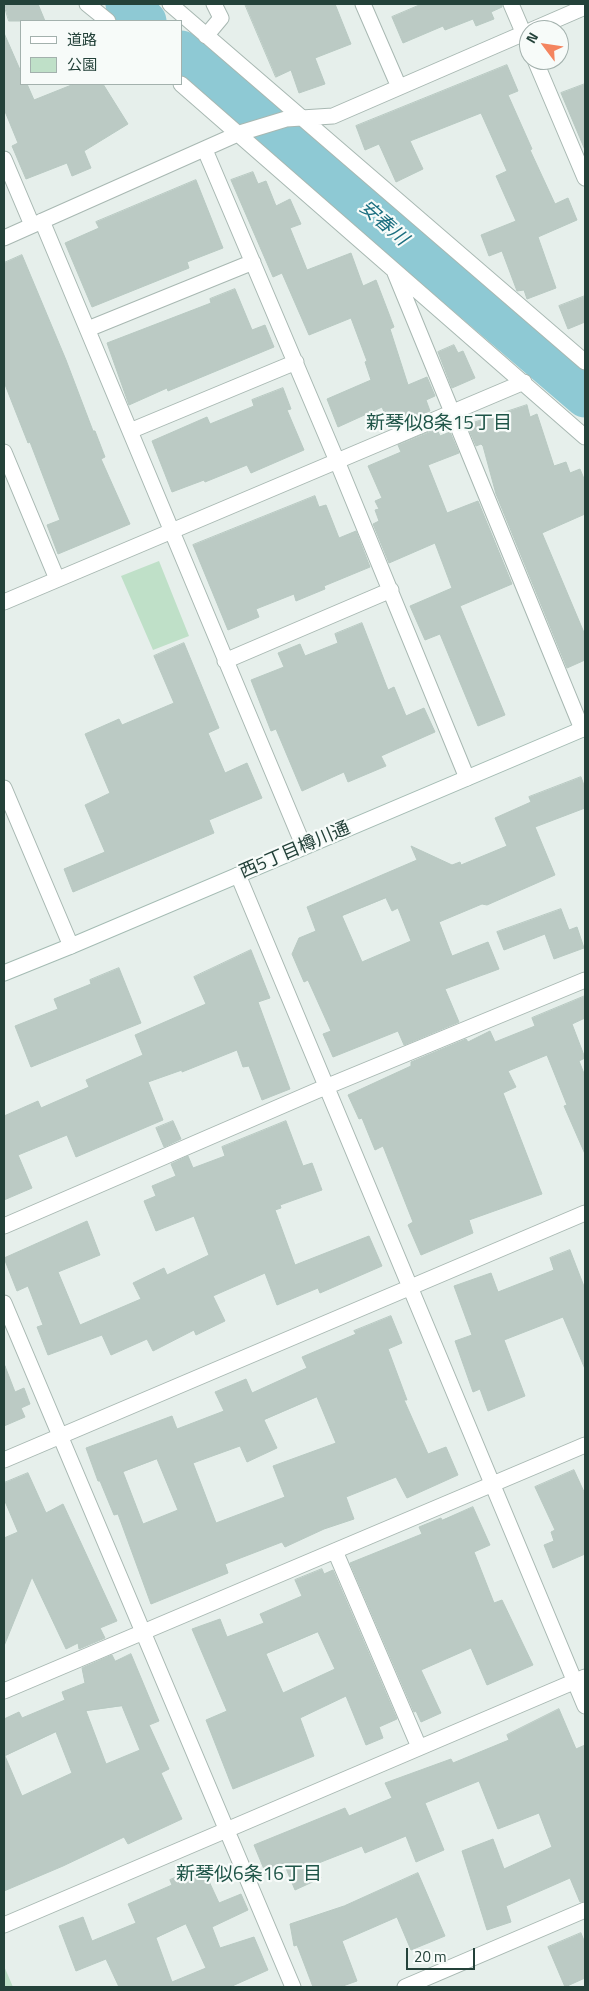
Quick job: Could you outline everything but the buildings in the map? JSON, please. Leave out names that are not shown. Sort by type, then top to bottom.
[{"type":"street","points":[[87,4],[107,20]]},
{"type":"street","points":[[170,4],[293,118],[584,359]]},
{"type":"street","points":[[206,36],[221,18],[214,4]]},
{"type":"street","points":[[363,4],[399,87]]},
{"type":"street","points":[[511,4],[520,20]]},
{"type":"street","points":[[559,20],[585,7]]},
{"type":"street","points":[[4,238],[245,132],[293,118],[333,116],[399,87],[519,39]]},
{"type":"street","points":[[539,70],[585,178]]},
{"type":"street","points":[[182,85],[245,132],[393,268],[585,437]]},
{"type":"street","points":[[205,150],[296,362],[467,778]]},
{"type":"street","points":[[4,159],[88,329],[304,847]]},
{"type":"street","points":[[88,329],[253,262]]},
{"type":"street","points":[[393,268],[584,729]]},
{"type":"street","points":[[130,431],[296,362]]},
{"type":"street","points":[[4,602],[524,382]]},
{"type":"street","points":[[4,452],[57,579]]},
{"type":"street","points":[[225,661],[391,590]]},
{"type":"street","name":"西5丁目樽川通","points":[[4,973],[584,729]]},
{"type":"street","points":[[4,788],[71,946]]},
{"type":"street","points":[[238,875],[493,1484],[580,1680],[585,1706]]},
{"type":"street","points":[[4,1226],[327,1087],[585,980]]},
{"type":"street","points":[[4,1460],[585,1213]]},
{"type":"street","points":[[4,1303],[58,1436],[144,1632],[293,1987]]},
{"type":"street","points":[[4,1691],[585,1445]]},
{"type":"street","points":[[335,1551],[419,1747]]},
{"type":"street","points":[[4,1926],[419,1747],[580,1680]]},
{"type":"street","points":[[405,1987],[585,1910]]},
{"type":"green space","points":[[159,561],[189,636],[153,650],[121,576]]},
{"type":"green space","points":[[4,1966],[13,1987],[4,1987]]},
{"type":"waterway","name":"安春川","points":[[126,4],[145,20]]},
{"type":"waterway","name":"安春川","points":[[182,52],[585,397]]},
{"type":"district","name":"新琴似8条15丁目","points":[[439,424]]},
{"type":"district","name":"新琴似6条16丁目","points":[[249,1875]]}]
